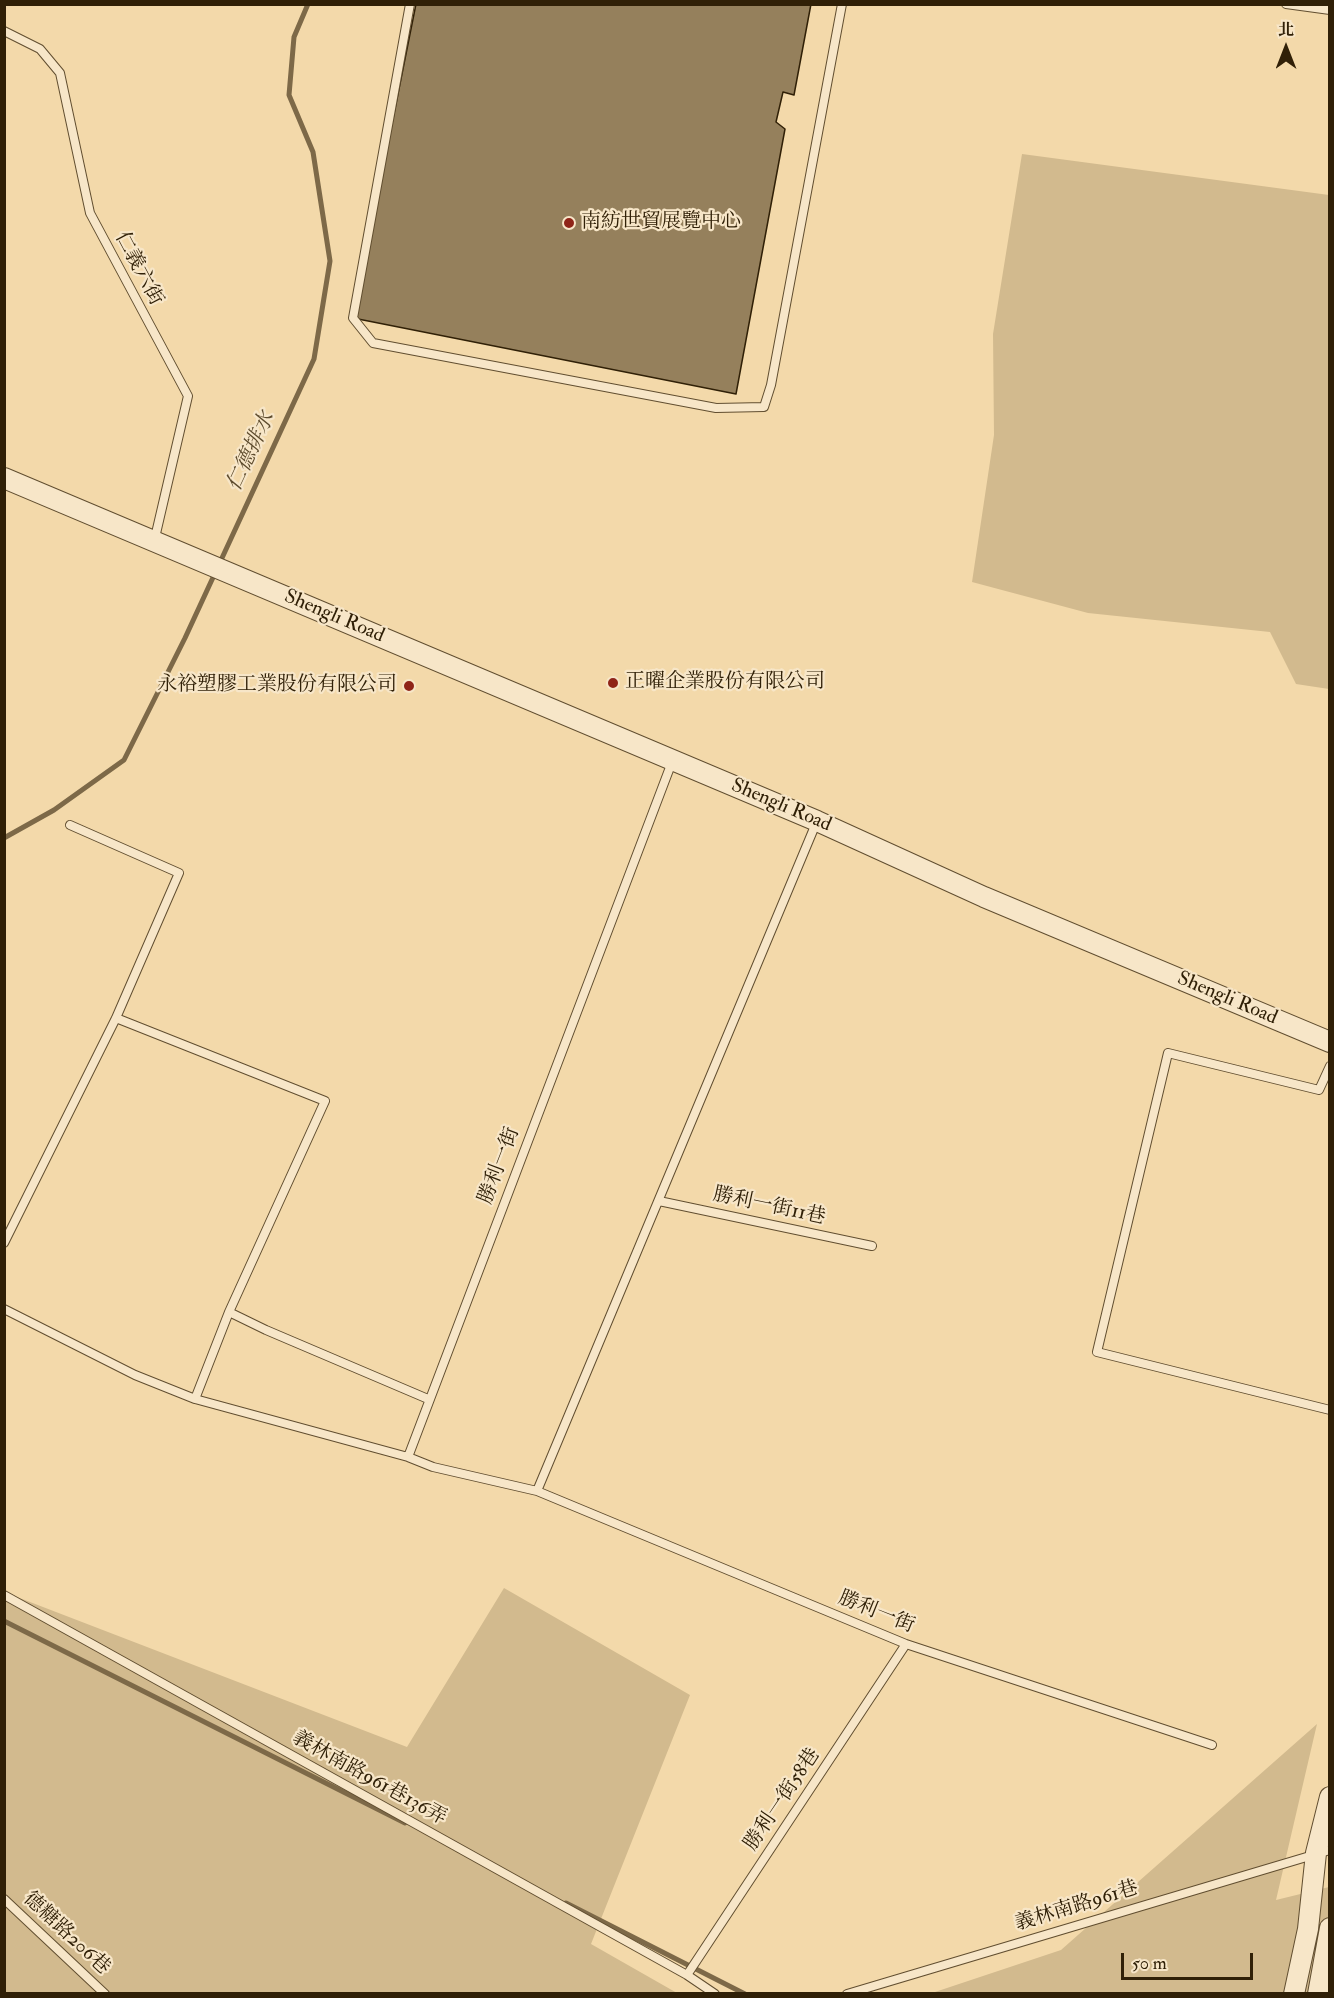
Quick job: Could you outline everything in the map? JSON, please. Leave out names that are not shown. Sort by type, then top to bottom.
[{"type":"street","points":[[4,478],[154,543]]},
{"type":"street","name":"Shengli Road","points":[[154,543],[202,560],[672,762],[817,821],[984,897],[1329,1042]]},
{"type":"street","points":[[1294,1994],[1323,1851],[1329,1797]]},
{"type":"street","points":[[1318,1994],[1329,1928]]},
{"type":"lane","points":[[410,4],[353,318],[373,343],[726,408],[764,407],[771,385],[842,4]]},
{"type":"lane","points":[[1286,4],[1329,10]]},
{"type":"lane","name":"仁義六街","points":[[4,31],[40,49],[60,74],[90,213],[188,396],[154,543]]},
{"type":"lane","name":"勝利一街","points":[[672,762],[428,1399],[408,1457],[433,1467],[537,1491],[906,1644],[1212,1745]]},
{"type":"lane","points":[[537,1491],[817,821]]},
{"type":"lane","points":[[4,1243],[116,1018],[178,873],[70,825]]},
{"type":"lane","points":[[116,1018],[325,1101],[229,1312],[195,1399]]},
{"type":"lane","points":[[1329,1066],[1319,1090],[1167,1053],[1097,1352],[1329,1410]]},
{"type":"lane","name":"勝利一街11巷","points":[[659,1201],[872,1246]]},
{"type":"lane","points":[[4,1309],[135,1375],[195,1399],[408,1457]]},
{"type":"lane","points":[[229,1312],[428,1399]]},
{"type":"lane","name":"義林南路961巷136弄","points":[[4,1595],[688,1974],[716,1994]]},
{"type":"lane","name":"勝利一街58巷","points":[[688,1974],[906,1644]]},
{"type":"lane","name":"義林南路961巷","points":[[847,1994],[1323,1851]]},
{"type":"lane","name":"德糖路206巷","points":[[4,1899],[105,1994]]},
{"type":"shaded area","points":[[1022,154],[1329,195],[1329,689],[1296,684],[1270,632],[1088,613],[972,582],[994,435],[993,334]]},
{"type":"shaded area","points":[[504,1588],[690,1695],[591,1944],[677,1993],[5,1993],[4,1592],[407,1747]]},
{"type":"shaded area","points":[[1317,1724],[1276,1900],[1329,1887],[1329,1993],[929,1994],[1061,1950]]},
{"type":"building","name":"南紡世貿展覽中心","points":[[416,4],[811,4],[794,95],[783,92],[776,122],[785,129],[736,394],[353,318]]},
{"type":"waterway","name":"仁德排水","points":[[4,838],[54,810],[124,760],[185,638],[314,359],[330,261],[313,152],[289,95],[294,37],[308,4]]},
{"type":"waterway","points":[[4,1621],[405,1823]]},
{"type":"waterway","points":[[566,1903],[745,1994]]},
{"type":"place","name":"南紡世貿展覽中心","points":[[569,223]]},
{"type":"place","name":"正曜企業股份有限公司","points":[[613,683]]},
{"type":"place","name":"永裕塑膠工業股份有限公司","points":[[409,686]]}]
